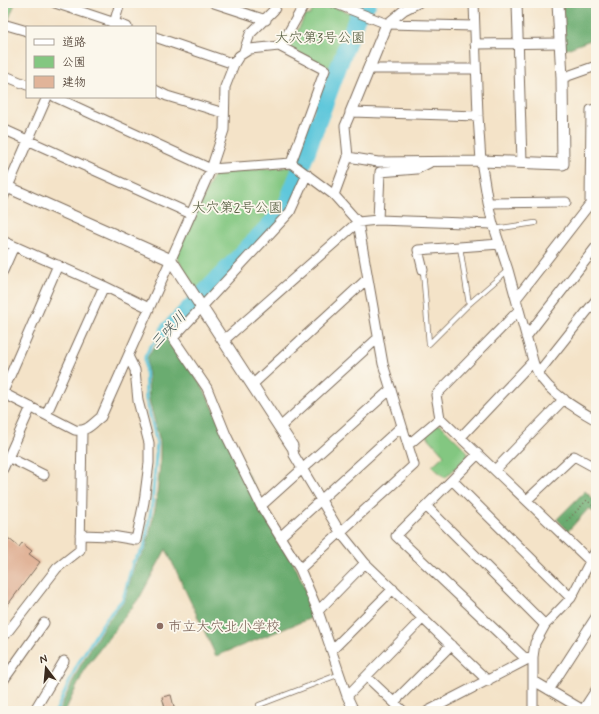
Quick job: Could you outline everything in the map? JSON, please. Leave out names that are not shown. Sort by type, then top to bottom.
[{"type":"street","points":[[55,3],[114,25],[120,3]]},
{"type":"street","points":[[214,3],[266,20]]},
{"type":"street","points":[[58,265],[3,392],[76,430],[82,431],[87,429],[101,417],[211,169],[224,130],[225,87],[234,64],[244,51],[250,34],[266,20],[274,10],[277,3]]},
{"type":"street","points":[[279,46],[282,44],[305,3]]},
{"type":"street","points":[[334,3],[386,24],[474,26]]},
{"type":"street","points":[[334,195],[348,157],[345,126],[386,24],[404,10],[418,3]]},
{"type":"street","points":[[474,3],[481,161],[488,203],[533,361],[538,373],[549,388],[577,409],[596,420]]},
{"type":"street","points":[[517,3],[522,162]]},
{"type":"street","points":[[348,157],[378,162],[481,161],[563,164],[562,78],[558,3]]},
{"type":"street","points":[[3,24],[26,31]]},
{"type":"street","points":[[156,37],[234,64]]},
{"type":"street","points":[[475,44],[560,43]]},
{"type":"street","points":[[244,51],[279,46],[325,70],[291,163]]},
{"type":"street","points":[[562,78],[596,66]]},
{"type":"street","points":[[368,69],[476,69]]},
{"type":"street","points":[[3,74],[26,85]]},
{"type":"street","points":[[156,90],[167,96],[224,113]]},
{"type":"street","points":[[3,198],[6,186],[47,98]]},
{"type":"street","points":[[57,98],[211,169],[291,163],[334,195],[358,222],[383,364],[414,465],[300,569]]},
{"type":"street","points":[[593,207],[591,110],[596,109]]},
{"type":"street","points":[[351,112],[478,116]]},
{"type":"street","points":[[3,129],[191,214]]},
{"type":"street","points":[[378,220],[380,172],[417,169],[433,161]]},
{"type":"street","points":[[307,174],[290,212],[199,303],[173,338],[207,388],[226,435],[261,506],[300,569],[318,611],[347,696],[354,711]]},
{"type":"street","points":[[6,186],[171,260],[292,446],[294,454],[302,469],[340,532],[366,562],[488,681]]},
{"type":"street","points":[[516,298],[593,207],[596,196]]},
{"type":"street","points":[[488,203],[566,202]]},
{"type":"street","points":[[224,341],[358,222],[378,220],[494,226]]},
{"type":"street","points":[[3,241],[104,286],[149,308]]},
{"type":"street","points":[[422,270],[418,250],[500,244]]},
{"type":"street","points":[[3,271],[14,246]]},
{"type":"street","points":[[526,337],[596,247]]},
{"type":"street","points":[[252,385],[367,279]]},
{"type":"street","points":[[46,415],[104,286]]},
{"type":"street","points":[[538,373],[592,313],[596,300]]},
{"type":"street","points":[[519,310],[436,395],[440,418],[590,561]]},
{"type":"street","points":[[280,427],[378,338]]},
{"type":"street","points":[[80,535],[112,536],[136,540],[144,502],[149,443],[138,401],[135,370],[128,356]]},
{"type":"street","points":[[461,437],[533,361]]},
{"type":"street","points":[[261,506],[391,389]]},
{"type":"street","points":[[495,470],[564,399]]},
{"type":"street","points":[[3,469],[31,407]]},
{"type":"street","points":[[408,445],[440,418]]},
{"type":"street","points":[[280,537],[402,426]]},
{"type":"street","points":[[3,631],[6,634],[57,568],[80,550],[82,431]]},
{"type":"street","points":[[478,454],[396,536],[530,658]]},
{"type":"street","points":[[527,500],[574,456],[596,468]]},
{"type":"street","points":[[8,457],[44,475]]},
{"type":"street","points":[[452,480],[571,598]]},
{"type":"street","points":[[426,506],[545,625]]},
{"type":"street","points":[[533,711],[534,681],[530,658],[535,643],[545,625],[571,598],[596,550]]},
{"type":"street","points":[[318,611],[366,562]]},
{"type":"street","points":[[332,650],[393,589]]},
{"type":"street","points":[[549,690],[596,617]]},
{"type":"street","points":[[347,696],[423,618]]},
{"type":"street","points":[[3,681],[44,623]]},
{"type":"street","points":[[394,702],[451,645]]},
{"type":"street","points":[[428,711],[530,658]]},
{"type":"street","points":[[34,711],[64,661]]},
{"type":"street","points":[[367,677],[403,711]]},
{"type":"street","points":[[534,681],[583,710],[596,690]]},
{"type":"lane","points":[[494,226],[535,223]]},
{"type":"lane","points":[[460,247],[469,304]]},
{"type":"lane","points":[[422,270],[429,344],[469,304],[508,270]]},
{"type":"lane","points":[[259,705],[340,674]]},
{"type":"path","points":[[564,525],[586,500],[596,509]]},
{"type":"green space","points":[[3,3],[15,3],[7,24],[3,23]]},
{"type":"green space","name":"大穴第3号公園","points":[[317,3],[324,3],[355,15],[332,69],[289,48],[305,16],[310,15]]},
{"type":"green space","points":[[563,3],[596,3],[596,38],[564,50]]},
{"type":"green space","name":"大穴第2号公園","points":[[290,167],[295,173],[282,208],[200,295],[176,256],[215,173]]},
{"type":"green space","points":[[168,335],[203,388],[297,570],[316,616],[216,656],[166,549],[140,597],[86,667],[65,711],[59,711],[80,666],[106,623],[125,600],[135,564],[146,549],[156,504],[160,466],[160,442],[149,400],[147,358],[152,350]]},
{"type":"green space","points":[[436,425],[441,425],[467,451],[468,456],[445,478],[432,466],[444,455],[426,435]]},
{"type":"green space","points":[[585,491],[596,502],[596,515],[589,508],[568,531],[557,519]]},
{"type":"building","points":[[3,534],[19,547],[22,543],[32,551],[29,554],[40,562],[3,611]]},
{"type":"building","points":[[171,695],[175,711],[166,711],[162,697]]},
{"type":"waterway","name":"三咲川","points":[[168,330],[284,210],[357,17],[368,3]]},
{"type":"waterway","name":"三咲川","points":[[56,711],[77,665],[105,620],[123,599],[133,562],[144,548],[152,504],[157,443],[146,400],[145,357],[150,347],[168,330]]},
{"type":"place","name":"市立大穴北小学校","points":[[160,626]]}]
